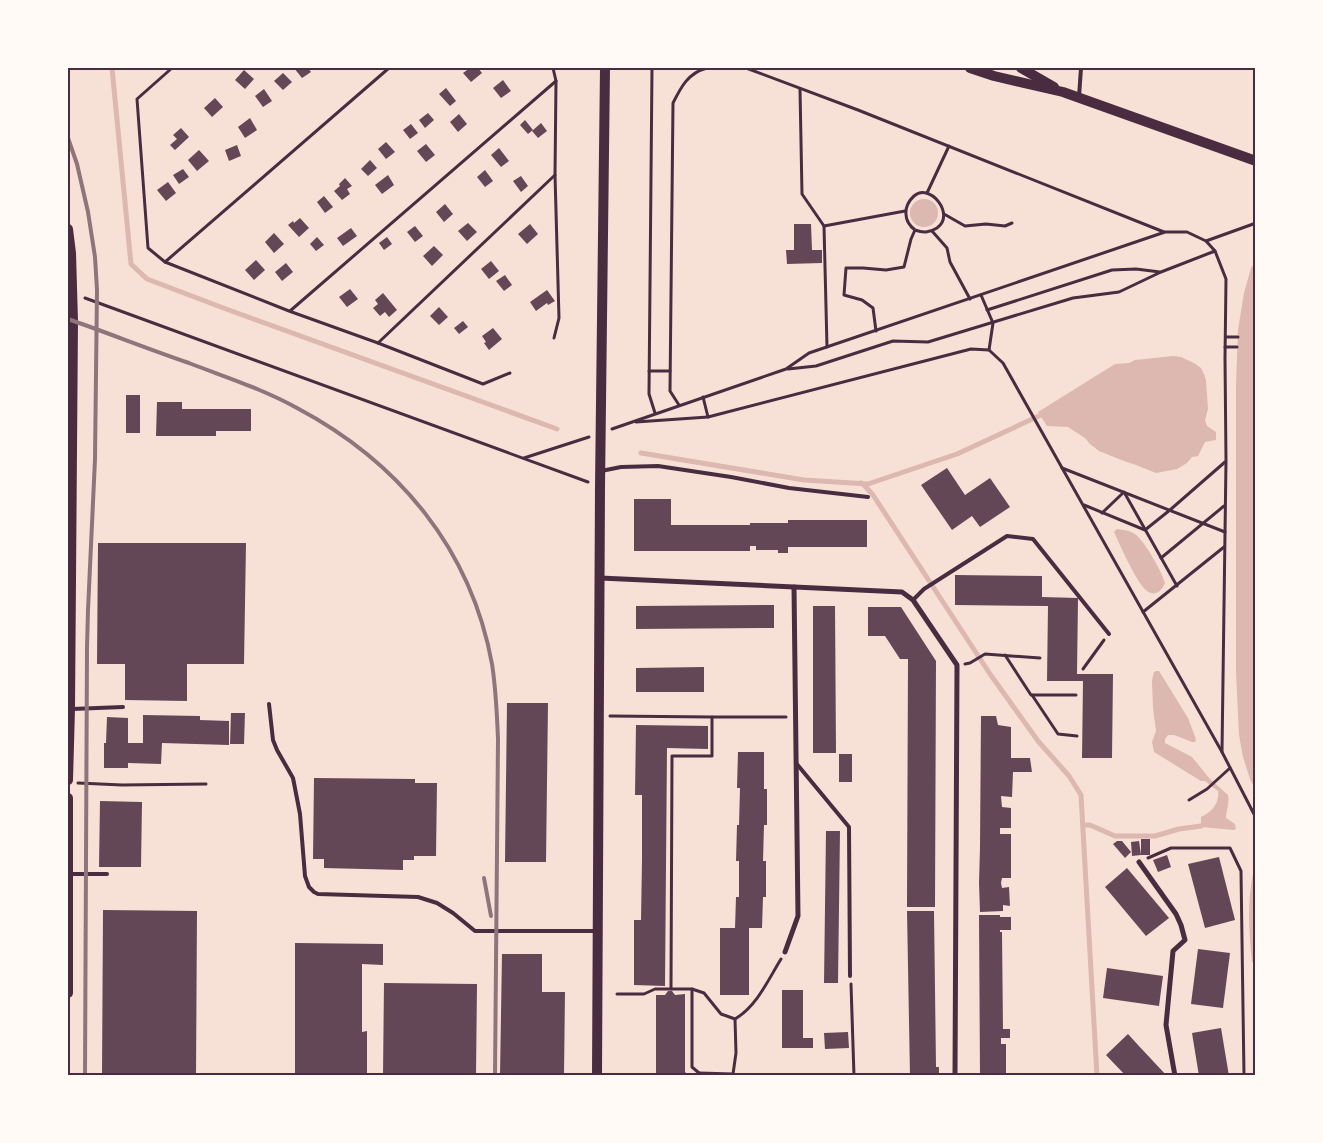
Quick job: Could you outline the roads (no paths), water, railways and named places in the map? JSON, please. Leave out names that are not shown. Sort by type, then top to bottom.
[{"type":"main road","points":[[597,1076],[600,471],[605,68]]},
{"type":"main road","points":[[970,68],[994,76],[1079,97],[1256,161]]},
{"type":"main road","points":[[1021,68],[1063,92]]},
{"type":"main road","points":[[68,229],[73,294],[68,773],[72,781]]},
{"type":"main road","points":[[68,798],[68,993]]},
{"type":"street","points":[[600,578],[902,592],[913,600],[957,665],[955,1076]]},
{"type":"street","points":[[785,952],[798,916],[794,587]]},
{"type":"street","points":[[1139,862],[1176,914],[1185,940],[1172,951],[1166,1025],[1175,1076]]},
{"type":"lane","points":[[1079,97],[1081,68]]},
{"type":"lane","points":[[600,471],[621,467],[658,466],[731,476],[788,488],[868,497]]},
{"type":"lane","points":[[913,600],[924,589],[1006,536],[1033,539],[1109,634]]},
{"type":"lane","points":[[269,704],[273,740],[293,778],[300,814],[305,876],[309,887],[314,892],[318,894],[418,897],[437,903],[475,931],[597,931]]},
{"type":"lane","points":[[70,708],[123,707]]},
{"type":"lane","points":[[796,763],[849,827],[850,976]]},
{"type":"lane","points":[[68,874],[107,874]]},
{"type":"waterway","points":[[112,68],[131,264],[147,279],[557,429]]},
{"type":"waterway","points":[[641,453],[804,480],[868,484],[957,454],[1041,415]]},
{"type":"waterway","points":[[861,483],[873,495],[990,674],[1038,741],[1069,776],[1081,795],[1097,1076]]},
{"type":"waterway","points":[[1083,825],[1090,825],[1115,836],[1155,836],[1179,829],[1201,826]]},
{"type":"railway","points":[[68,138],[77,164],[88,212],[95,257],[97,290],[95,459],[87,647],[85,1076]]},
{"type":"railway","points":[[68,319],[257,389],[284,401],[334,430],[368,455],[398,482],[425,513],[448,547],[467,583],[482,622],[492,664],[495,692],[498,739],[495,1076]]},
{"type":"railway","points":[[484,878],[491,916]]}]
